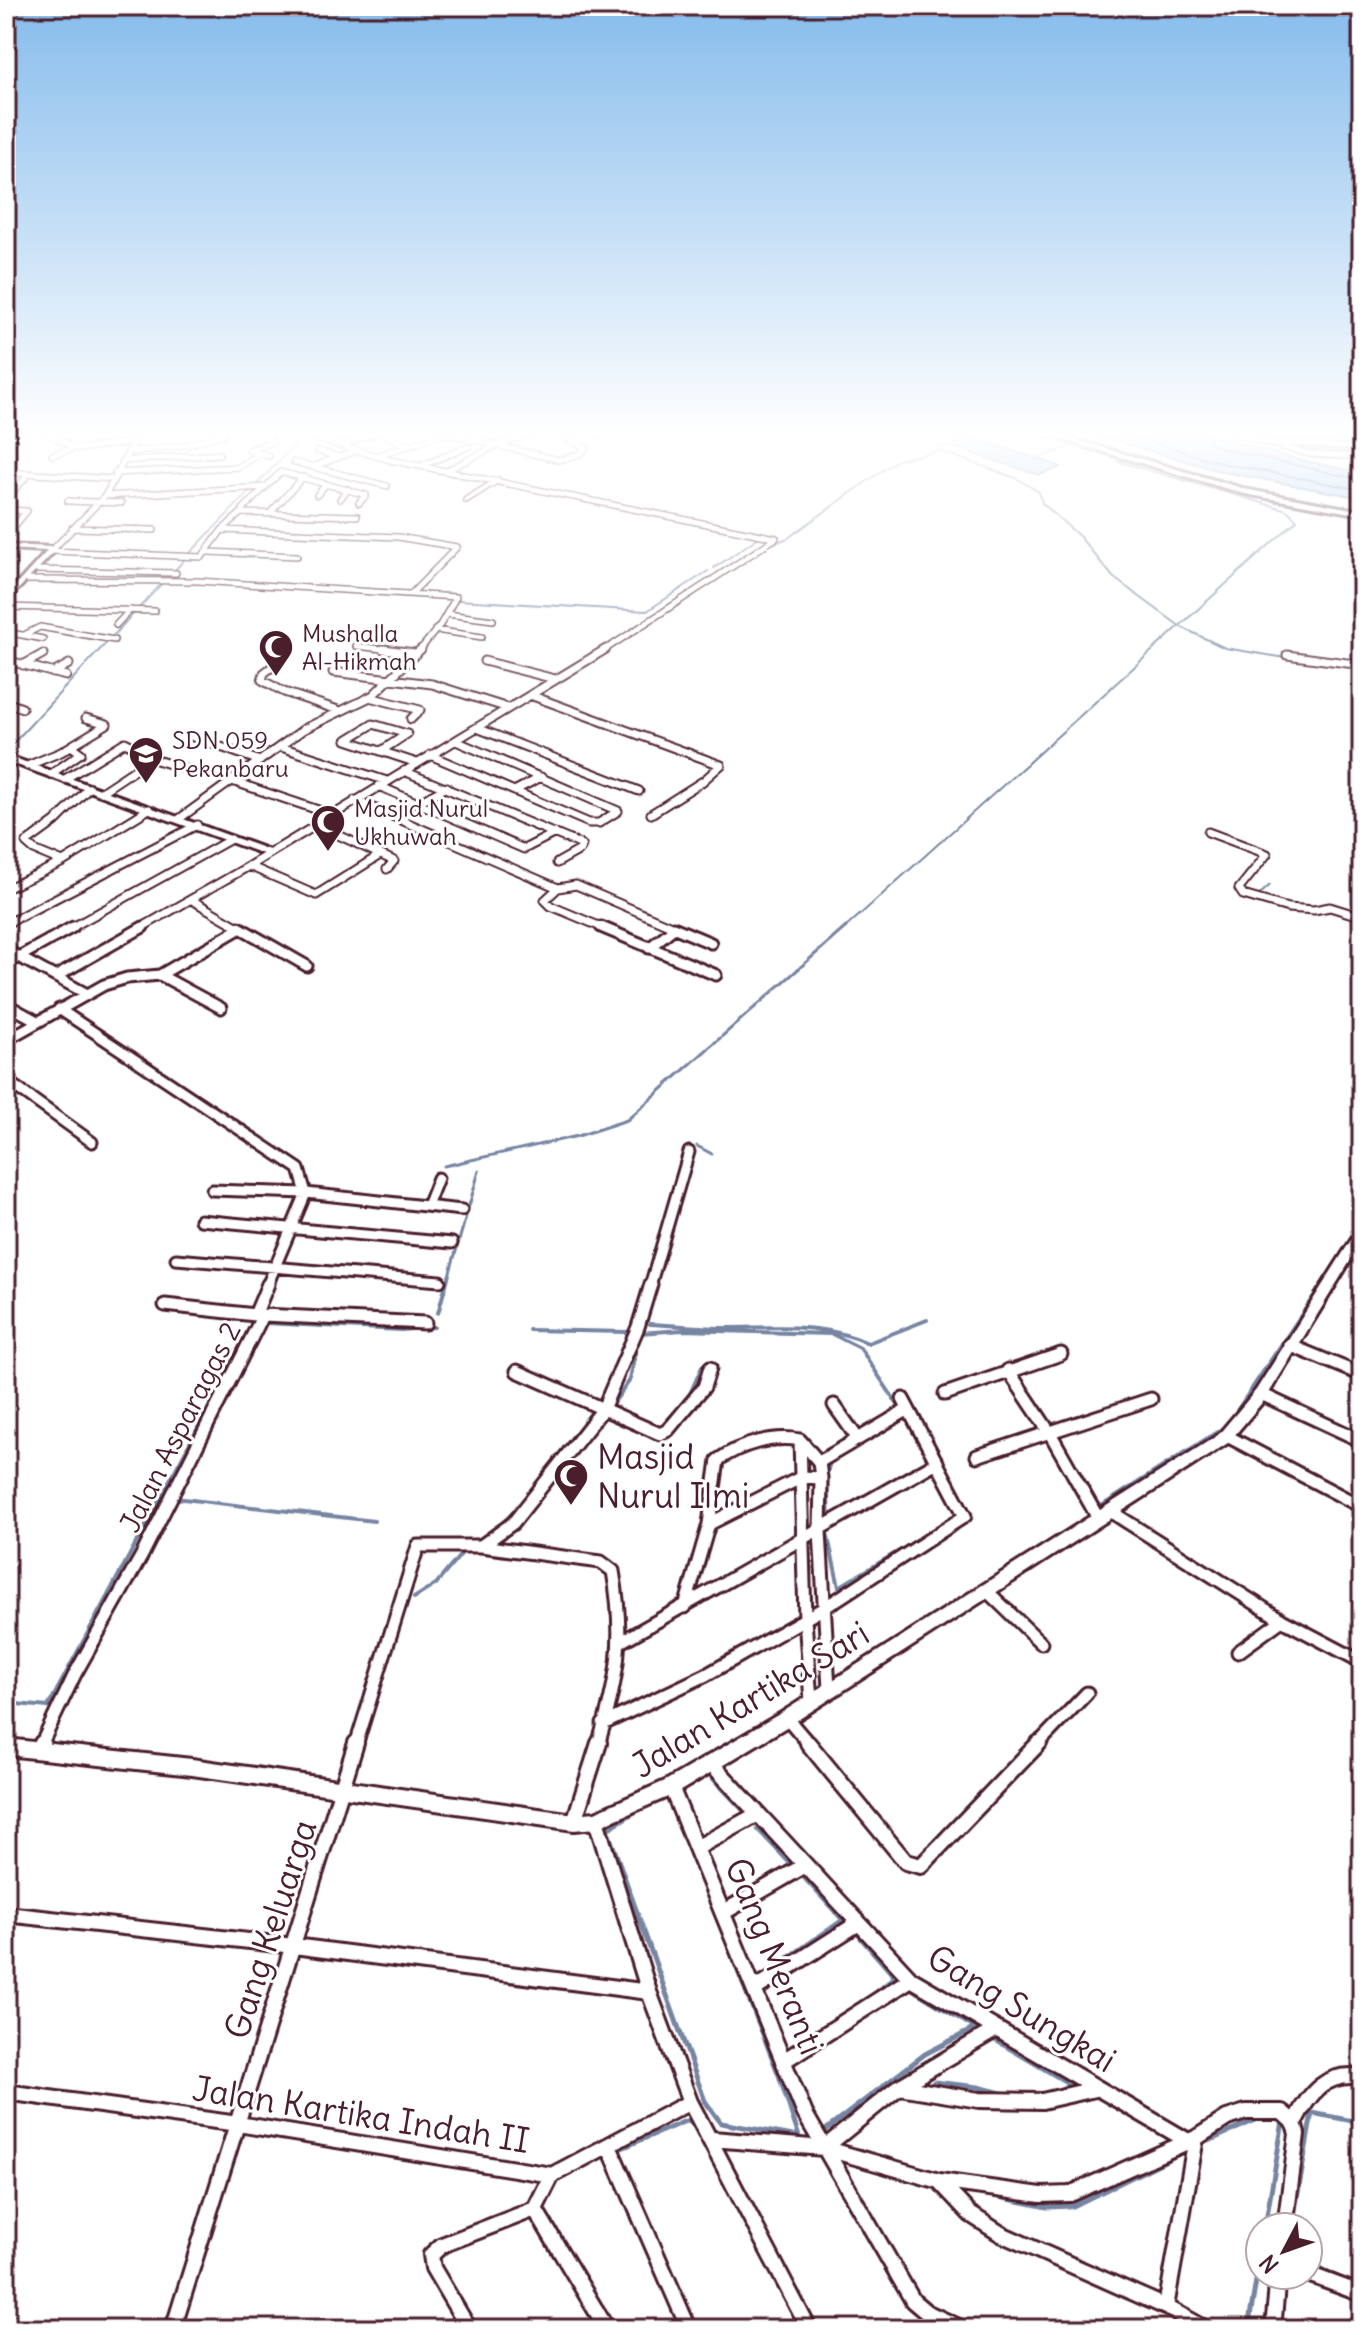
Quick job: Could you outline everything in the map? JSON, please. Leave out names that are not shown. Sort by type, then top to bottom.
[{"type":"street","points":[[6,600],[58,543]]},
{"type":"street","points":[[208,552],[214,543]]},
{"type":"street","points":[[411,594],[457,547],[430,543]]},
{"type":"street","points":[[57,976],[192,900],[330,814],[456,741],[646,625],[769,543]]},
{"type":"street","points":[[6,547],[197,557],[208,552],[297,556]]},
{"type":"street","points":[[36,570],[176,573]]},
{"type":"street","points":[[426,576],[441,573]]},
{"type":"street","points":[[27,580],[198,581],[456,597],[435,630],[395,678],[369,697],[352,707],[338,710],[281,747],[179,819]]},
{"type":"street","points":[[6,607],[155,611]]},
{"type":"street","points":[[116,625],[130,610]]},
{"type":"street","points":[[447,614],[493,620]]},
{"type":"street","points":[[24,635],[40,627],[114,640]]},
{"type":"street","points":[[435,630],[482,637]]},
{"type":"street","points":[[6,632],[43,639]]},
{"type":"street","points":[[356,646],[415,653]]},
{"type":"street","points":[[23,665],[43,654]]},
{"type":"street","points":[[1287,655],[1362,665]]},
{"type":"street","points":[[6,660],[66,676]]},
{"type":"street","points":[[280,661],[264,673],[262,680],[284,692],[338,710]]},
{"type":"street","points":[[484,661],[555,679]]},
{"type":"street","points":[[53,673],[69,664]]},
{"type":"street","points":[[333,672],[432,684],[508,708]]},
{"type":"street","points":[[530,695],[721,765],[703,781],[651,814]]},
{"type":"street","points":[[369,697],[420,710],[411,719]]},
{"type":"street","points":[[6,702],[22,708]]},
{"type":"street","points":[[27,766],[71,746],[107,724],[86,718]]},
{"type":"street","points":[[381,751],[407,734],[373,724],[347,740],[417,763]]},
{"type":"street","points":[[477,728],[639,791]]},
{"type":"street","points":[[193,737],[260,761]]},
{"type":"street","points":[[430,755],[593,824],[618,811],[456,741]]},
{"type":"street","points":[[65,779],[126,742],[153,759],[193,771]]},
{"type":"street","points":[[51,774],[81,753],[71,746]]},
{"type":"street","points":[[281,747],[387,781]]},
{"type":"street","points":[[6,769],[10,759],[269,853]]},
{"type":"street","points":[[101,792],[153,759]]},
{"type":"street","points":[[404,771],[583,847],[557,863]]},
{"type":"street","points":[[516,790],[541,777]]},
{"type":"street","points":[[232,781],[330,814]]},
{"type":"street","points":[[379,786],[524,849],[555,833]]},
{"type":"street","points":[[419,802],[447,787]]},
{"type":"street","points":[[63,862],[28,847],[26,843],[55,822],[89,788]]},
{"type":"street","points":[[355,800],[558,888]]},
{"type":"street","points":[[6,889],[63,862],[149,809]]},
{"type":"street","points":[[315,824],[394,861],[387,869]]},
{"type":"street","points":[[6,924],[197,825]]},
{"type":"street","points":[[1208,832],[1267,854],[1239,889],[1243,895],[1288,908],[1314,910],[1330,907],[1362,917]]},
{"type":"street","points":[[6,964],[231,839]]},
{"type":"street","points":[[249,866],[316,895],[380,855]]},
{"type":"street","points":[[711,943],[576,885],[558,888],[546,898],[548,905],[716,975]]},
{"type":"street","points":[[192,900],[307,966]]},
{"type":"street","points":[[649,948],[674,928]]},
{"type":"street","points":[[6,1040],[84,992],[115,981],[160,975],[239,929]]},
{"type":"street","points":[[6,950],[84,992]]},
{"type":"street","points":[[160,975],[221,1008]]},
{"type":"street","points":[[6,1004],[35,1020]]},
{"type":"street","points":[[59,1009],[299,1169],[306,1188]]},
{"type":"street","points":[[6,1080],[92,1142]]},
{"type":"street","points":[[481,1546],[513,1523],[603,1409],[638,1327],[689,1152]]},
{"type":"street","points":[[427,1206],[438,1178]]},
{"type":"street","points":[[212,1190],[306,1188],[462,1210]]},
{"type":"street","name":"Jalan Asparagas 2","points":[[39,1750],[75,1674],[142,1555],[259,1315],[274,1267],[306,1188]]},
{"type":"street","points":[[200,1220],[452,1243]]},
{"type":"street","name":"Jalan Kartika Sari","points":[[6,1747],[192,1767],[574,1822],[596,1820],[671,1787],[787,1718],[1227,1436],[1261,1394],[1362,1232]]},
{"type":"street","points":[[176,1259],[440,1281]]},
{"type":"street","points":[[165,1305],[259,1315],[425,1323]]},
{"type":"street","points":[[1289,1345],[1362,1375]]},
{"type":"street","points":[[945,1394],[1061,1354]]},
{"type":"street","points":[[517,1371],[662,1434],[704,1387],[710,1368]]},
{"type":"street","points":[[1008,1370],[1104,1515],[1282,1620],[1362,1662]]},
{"type":"street","points":[[1261,1394],[1362,1441]]},
{"type":"street","points":[[977,1456],[1151,1399]]},
{"type":"street","points":[[834,1405],[858,1439]]},
{"type":"street","points":[[603,1724],[706,1675],[805,1619],[965,1516],[905,1405],[819,1462]]},
{"type":"street","points":[[1227,1436],[1362,1507]]},
{"type":"street","points":[[685,1607],[709,1524],[720,1457],[779,1437],[800,1440],[819,1462],[821,1478],[820,1531],[829,1689]]},
{"type":"street","points":[[800,1440],[805,1619],[811,1701]]},
{"type":"street","points":[[622,1641],[937,1462]]},
{"type":"street","points":[[709,1524],[802,1477],[821,1478]]},
{"type":"street","name":"Gang Keluarga","points":[[173,2329],[418,1546],[481,1546]]},
{"type":"street","points":[[481,1546],[608,1565],[613,1571],[622,1641],[603,1724],[574,1822]]},
{"type":"street","points":[[987,1591],[1041,1643]]},
{"type":"street","points":[[1238,1652],[1282,1620]]},
{"type":"street","points":[[787,1718],[906,1862],[921,1866],[1087,1693]]},
{"type":"street","name":"Gang Sungkai","points":[[711,1763],[911,1979],[1095,2089],[1192,2139]]},
{"type":"street","name":"Gang Meranti","points":[[671,1787],[805,2114],[913,2301],[926,2312],[963,2329]]},
{"type":"street","points":[[698,1847],[758,1814]]},
{"type":"street","points":[[596,1820],[649,1992],[690,2102],[809,2329]]},
{"type":"street","points":[[724,1912],[804,1866]]},
{"type":"street","points":[[6,1914],[294,1946],[649,1992]]},
{"type":"street","points":[[755,1989],[857,1924]]},
{"type":"street","points":[[785,2060],[911,1979]]},
{"type":"street","points":[[824,2148],[899,2087],[995,2030]]},
{"type":"street","points":[[1294,2123],[1308,2095],[1329,2077],[1350,2074],[1362,2077]]},
{"type":"street","points":[[899,2087],[979,2100],[1042,2101],[1095,2089]]},
{"type":"street","name":"Jalan Kartika Indah II","points":[[6,2092],[238,2124],[552,2175],[690,2102]]},
{"type":"street","points":[[712,2139],[824,2148],[939,2181],[1041,2195],[1070,2194],[1192,2139],[1227,2118],[1246,2112],[1282,2112],[1294,2123],[1297,2134],[1287,2211]]},
{"type":"street","points":[[1166,2307],[1192,2139]]},
{"type":"street","points":[[609,2146],[687,2327]]},
{"type":"street","points":[[469,2329],[433,2268],[431,2255],[442,2245],[535,2209],[552,2175]]},
{"type":"street","points":[[939,2181],[970,2214],[1001,2234],[1166,2307],[1206,2329]]},
{"type":"street","points":[[535,2209],[607,2329]]},
{"type":"street","points":[[1324,2280],[1362,2294]]},
{"type":"street","points":[[1273,2329],[1277,2291]]},
{"type":"street","points":[[6,2324],[37,2329]]},
{"type":"waterway","points":[[188,555],[200,543]]},
{"type":"waterway","points":[[714,568],[750,543]]},
{"type":"waterway","points":[[609,650],[775,543]]},
{"type":"waterway","points":[[1085,543],[1114,578],[1180,626]]},
{"type":"waterway","points":[[1180,626],[1272,543]]},
{"type":"waterway","points":[[174,571],[185,559]]},
{"type":"waterway","points":[[457,600],[647,611],[708,571]]},
{"type":"waterway","points":[[139,608],[162,583]]},
{"type":"waterway","points":[[373,594],[434,598]]},
{"type":"waterway","points":[[112,637],[135,612]]},
{"type":"waterway","points":[[844,929],[1180,626]]},
{"type":"waterway","points":[[1180,626],[1225,648],[1286,658]]},
{"type":"waterway","points":[[6,751],[107,642]]},
{"type":"waterway","points":[[485,727],[502,716]]},
{"type":"waterway","points":[[463,740],[477,732]]},
{"type":"waterway","points":[[1257,897],[1270,885]]},
{"type":"waterway","points":[[444,1166],[578,1136],[627,1120],[846,927]]},
{"type":"waterway","points":[[697,1146],[712,1154]]},
{"type":"waterway","points":[[446,1286],[479,1171]]},
{"type":"waterway","points":[[1320,1286],[1362,1221]]},
{"type":"waterway","points":[[1336,1286],[1362,1243]]},
{"type":"waterway","points":[[438,1313],[446,1284]]},
{"type":"waterway","points":[[1230,1421],[1322,1284]]},
{"type":"waterway","points":[[1301,1343],[1337,1284]]},
{"type":"waterway","points":[[650,1324],[816,1329],[868,1343],[927,1320]]},
{"type":"waterway","points":[[263,1327],[265,1323],[401,1330],[434,1327]]},
{"type":"waterway","points":[[529,1330],[627,1332],[627,1341]]},
{"type":"waterway","points":[[639,1333],[683,1330],[832,1334],[860,1348],[898,1405]]},
{"type":"waterway","points":[[609,1409],[630,1380],[638,1340]]},
{"type":"waterway","points":[[6,1703],[48,1707],[236,1357]]},
{"type":"waterway","points":[[659,1429],[688,1398],[702,1367]]},
{"type":"waterway","points":[[497,1528],[519,1507],[591,1413]]},
{"type":"waterway","points":[[901,1476],[929,1460],[907,1418]]},
{"type":"waterway","points":[[1088,1490],[1100,1507],[1225,1427]]},
{"type":"waterway","points":[[829,1520],[827,1473],[830,1461]]},
{"type":"waterway","points":[[175,1498],[374,1521]]},
{"type":"waterway","points":[[827,1533],[839,1587],[944,1524]]},
{"type":"waterway","points":[[414,1598],[436,1584],[462,1553]]},
{"type":"waterway","points":[[708,1773],[747,1814]]},
{"type":"waterway","points":[[669,1796],[779,2075],[799,2137],[721,2123],[705,2101],[607,1829],[651,1802],[669,1796]]},
{"type":"waterway","points":[[758,1829],[794,1867]]},
{"type":"waterway","points":[[801,1874],[844,1921]]},
{"type":"waterway","points":[[762,1976],[843,1920]]},
{"type":"waterway","points":[[861,1938],[895,1977],[872,1996]]},
{"type":"waterway","points":[[909,1987],[974,2027]]},
{"type":"waterway","points":[[823,2132],[925,2054],[975,2028]]},
{"type":"waterway","points":[[992,2038],[1070,2084],[1058,2091]]},
{"type":"waterway","points":[[934,2082],[978,2087],[1005,2094]]},
{"type":"waterway","points":[[1295,2211],[1312,2113],[1358,2122]]},
{"type":"waterway","points":[[1211,2140],[1260,2118]]},
{"type":"waterway","points":[[1268,2211],[1283,2121],[1271,2118]]},
{"type":"waterway","points":[[615,2151],[688,2120],[698,2129]]},
{"type":"waterway","points":[[1358,2122],[1362,2121]]},
{"type":"waterway","points":[[1358,2122],[1362,2124]]},
{"type":"waterway","points":[[984,2194],[1047,2207],[1073,2206],[1179,2154]]},
{"type":"waterway","points":[[1324,2270],[1351,2283]]},
{"type":"waterway","points":[[1248,2329],[1254,2291]]},
{"type":"place","name":"Mushalla Al-Hikmah","points":[[276,678]]},
{"type":"place","name":"SDN 059 Pekanbaru","points":[[146,785]]},
{"type":"place","name":"Masjid Nurul Ukhuwah","points":[[328,853]]},
{"type":"place","name":"Masjid Nurul Ilmi","points":[[571,1507]]}]
